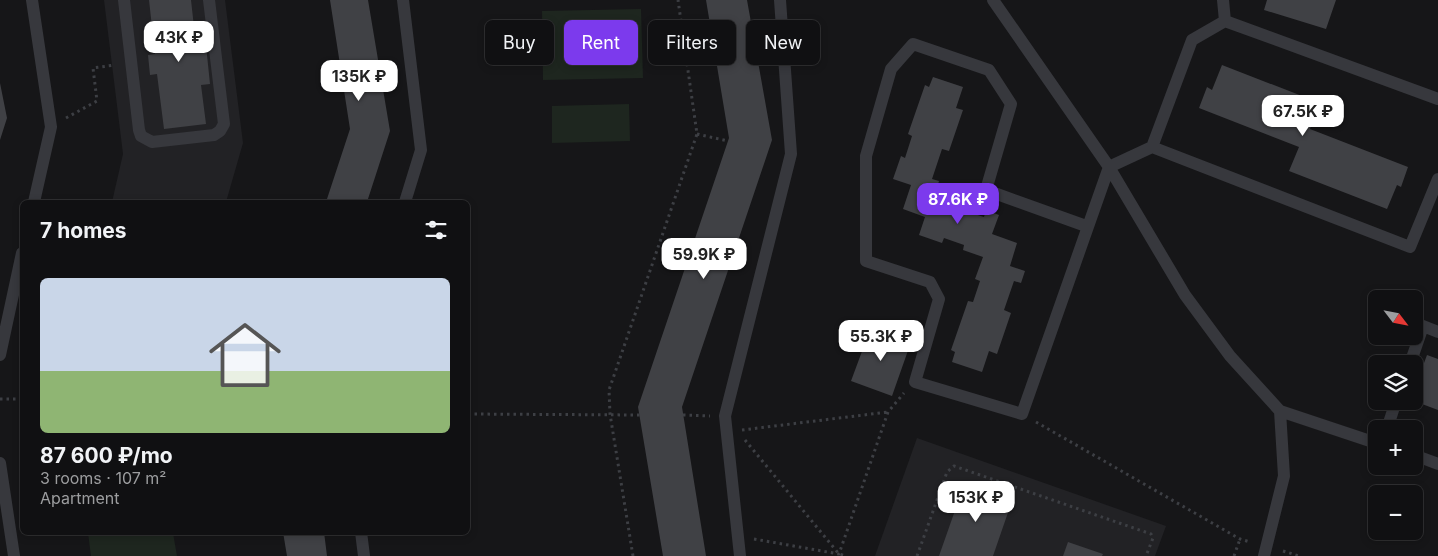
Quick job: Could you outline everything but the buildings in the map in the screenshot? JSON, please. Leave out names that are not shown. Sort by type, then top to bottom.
[{"type":"lane","points":[[32,0],[50,127],[34,200]]},
{"type":"lane","points":[[124,0],[139,130],[141,136],[152,142],[214,134],[220,131],[224,124],[209,0]]},
{"type":"lane","points":[[403,0],[421,150],[406,200]]},
{"type":"lane","points":[[740,556],[725,416],[791,154],[780,0]]},
{"type":"lane","points":[[993,0],[1109,167],[1186,295],[1230,356],[1280,411],[1368,440]]},
{"type":"lane","points":[[1222,0],[1225,21]]},
{"type":"lane","points":[[1086,226],[986,190],[1011,104],[989,70],[913,44],[890,69],[866,156],[866,261],[930,282],[939,299],[915,382],[1022,414],[1086,226],[1109,167],[1152,147],[1192,40],[1225,21]]},
{"type":"lane","points":[[1225,21],[1438,99]]},
{"type":"lane","points":[[1152,147],[1410,247],[1438,179]]},
{"type":"lane","points":[[0,355],[20,262]]},
{"type":"lane","points":[[1413,355],[1423,326],[1438,332]]},
{"type":"lane","points":[[1264,556],[1284,476],[1280,411]]},
{"type":"lane","points":[[1423,459],[1438,464]]},
{"type":"lane","points":[[0,463],[14,556]]},
{"type":"lane","points":[[361,535],[364,556]]},
{"type":"path","points":[[633,556],[610,414],[609,390],[697,134],[678,0]]},
{"type":"path","points":[[50,127],[97,101],[93,68],[112,66]]},
{"type":"path","points":[[697,134],[728,141]]},
{"type":"path","points":[[839,554],[888,412],[915,382]]},
{"type":"path","points":[[0,399],[20,399]]},
{"type":"path","points":[[839,554],[737,430],[888,412]]},
{"type":"path","points":[[470,414],[640,415]]},
{"type":"path","points":[[1022,414],[1240,539],[1234,556]]},
{"type":"path","points":[[683,415],[725,416]]},
{"type":"path","points":[[917,556],[946,472],[954,466],[1151,534],[1153,538],[1146,556]]},
{"type":"path","points":[[738,536],[846,556]]},
{"type":"shaded area","points":[[104,0],[225,0],[243,143],[227,200],[112,200],[123,154]]},
{"type":"shaded area","points":[[641,9],[643,78],[543,80],[543,65],[554,65],[554,20],[542,20],[542,11]]},
{"type":"shaded area","points":[[629,104],[630,141],[552,143],[552,106]]},
{"type":"shaded area","points":[[917,438],[1166,526],[1155,556],[875,556]]},
{"type":"shaded area","points":[[88,535],[173,535],[177,556],[91,556]]}]
